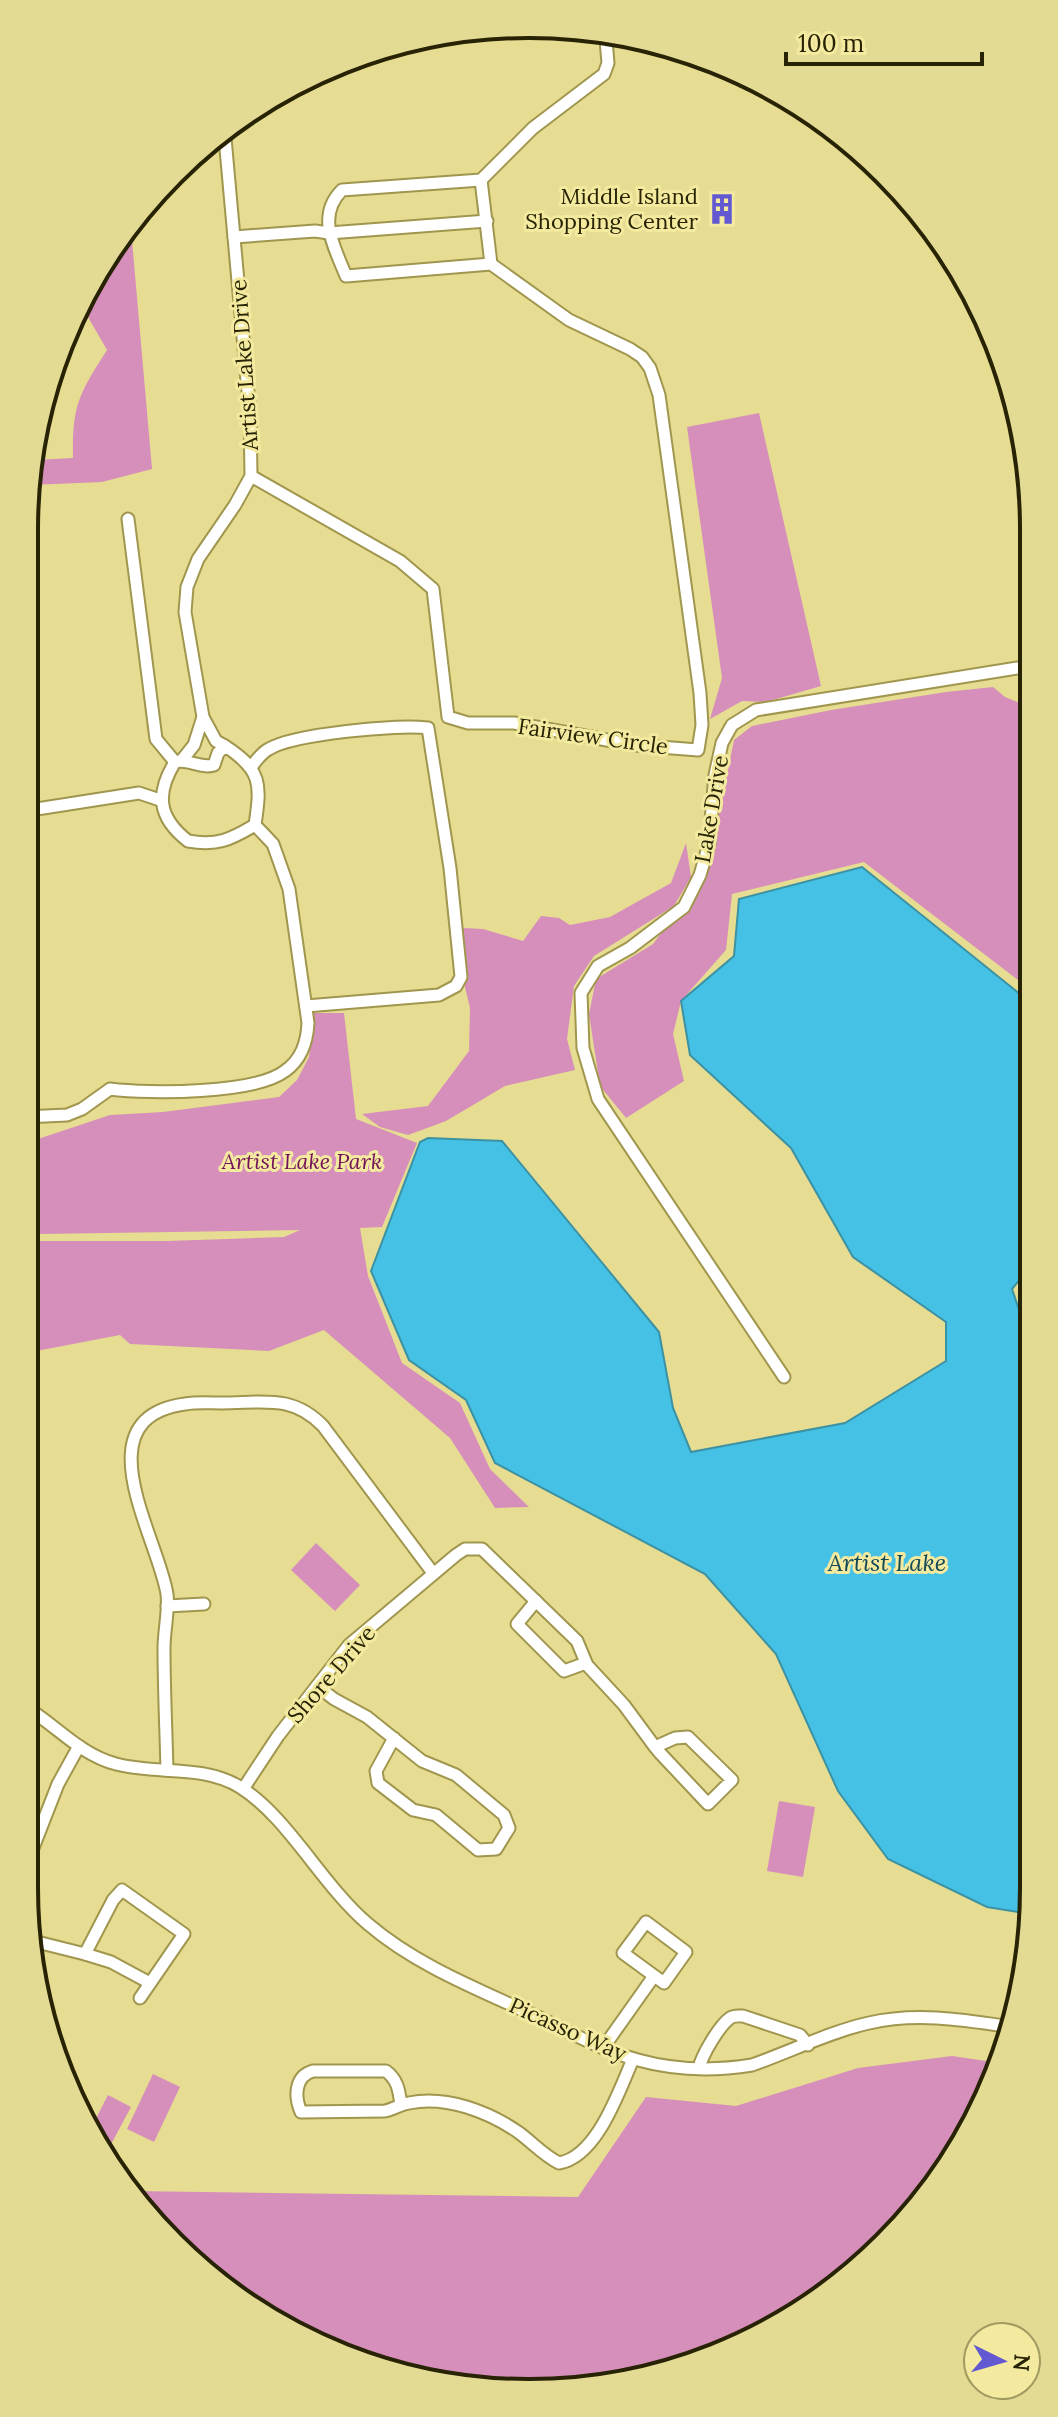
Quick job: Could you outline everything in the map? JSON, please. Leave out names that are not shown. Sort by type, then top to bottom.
[{"type":"street","points":[[481,180],[491,264],[346,276],[329,233],[327,217],[342,190],[481,180],[533,128],[604,74],[608,63],[606,44]]},
{"type":"street","name":"Artist Lake Drive","points":[[225,143],[249,399],[251,476],[198,559],[187,587],[185,612],[203,717],[216,741],[246,760],[251,767]]},
{"type":"street","points":[[234,237],[487,221]]},
{"type":"street","name":"Fairview Circle","points":[[251,476],[400,561],[433,589],[448,717],[468,723],[514,723],[634,745],[698,750],[702,725],[700,693],[659,395],[650,368],[630,349],[569,320],[491,264]]},
{"type":"street","points":[[128,519],[156,739],[179,761],[205,767],[214,765],[218,753],[225,746]]},
{"type":"street","name":"Lake Drive","points":[[784,1377],[598,1099],[583,1048],[581,993],[598,966],[630,948],[684,907],[700,875],[709,844],[715,775],[722,743],[732,725],[756,710],[1020,668]]},
{"type":"street","points":[[203,717],[194,745],[179,761],[162,788],[160,800],[168,818],[188,841],[208,845],[229,840],[255,825]]},
{"type":"street","points":[[38,1116],[67,1115],[82,1109],[110,1089],[148,1093],[253,1084],[283,1073],[294,1063],[307,1041],[306,1006],[297,961],[289,889],[273,844],[255,825],[259,788],[251,767],[269,749],[316,735],[409,725],[428,728],[450,868],[461,977],[456,986],[439,995],[306,1006]]},
{"type":"street","points":[[38,809],[139,793],[160,800]]},
{"type":"street","points":[[167,1770],[164,1646],[167,1606],[164,1583],[135,1494],[129,1463],[136,1436],[156,1413],[186,1404],[277,1402],[303,1408],[323,1426],[433,1573]]},
{"type":"street","name":"Shore Drive","points":[[243,1789],[278,1736],[349,1645],[456,1555],[473,1548],[482,1549],[536,1601]]},
{"type":"street","points":[[586,1663],[564,1671],[517,1624],[536,1601],[577,1641],[586,1663],[620,1698],[655,1747],[708,1804],[732,1780],[688,1737],[675,1738],[655,1747]]},
{"type":"street","points":[[167,1606],[204,1604]]},
{"type":"street","points":[[317,1686],[367,1717],[394,1738],[422,1761],[456,1775],[504,1815],[509,1828],[496,1849],[478,1850],[436,1815],[413,1810],[378,1783],[376,1771],[394,1738]]},
{"type":"street","name":"Picasso Way","points":[[38,1716],[89,1754],[113,1764],[198,1772],[243,1789],[263,1805],[341,1898],[396,1945],[461,1982],[633,2059],[666,2066],[715,2069],[752,2065],[867,2023],[890,2019],[957,2018],[1000,2025]]},
{"type":"street","points":[[38,1835],[58,1784],[79,1746]]},
{"type":"street","points":[[85,1954],[106,1912],[122,1890],[184,1934],[140,1998]]},
{"type":"street","points":[[646,1922],[686,1952],[664,1983],[654,1976],[623,1953],[646,1922]]},
{"type":"street","points":[[41,1943],[111,1962],[150,1983]]},
{"type":"street","points":[[603,2048],[654,1976]]},
{"type":"street","points":[[699,2068],[705,2051],[730,2018],[737,2016],[800,2035],[808,2045]]},
{"type":"street","points":[[401,2105],[398,2086],[386,2071],[313,2071],[303,2074],[298,2082],[301,2112],[385,2111],[419,2102],[440,2102],[473,2109],[506,2124],[559,2163],[570,2161],[582,2152],[598,2132],[633,2059]]},
{"type":"green space","points":[[132,240],[152,469],[102,482],[40,485],[43,460],[73,458],[74,425],[79,401],[107,350],[87,316]]},
{"type":"green space","points":[[759,413],[821,686],[766,702],[742,701],[710,719],[722,678],[687,427]]},
{"type":"green space","points":[[993,687],[1005,697],[1020,703],[1020,982],[864,862],[732,894],[726,950],[681,1001],[673,1034],[684,1081],[626,1118],[600,1086],[589,1014],[596,979],[653,944],[708,870],[734,740],[752,726],[946,692]]},
{"type":"green space","points":[[686,843],[691,877],[674,906],[594,956],[574,986],[567,1039],[575,1070],[505,1086],[446,1121],[408,1135],[380,1127],[362,1114],[428,1106],[469,1051],[470,1008],[464,983],[463,928],[483,929],[523,941],[541,916],[559,918],[570,925],[610,917],[671,883]]},
{"type":"green space","name":"Artist Lake Park","points":[[314,1013],[344,1013],[356,1119],[417,1143],[382,1227],[360,1228],[368,1276],[402,1363],[460,1403],[490,1469],[529,1507],[495,1508],[450,1438],[324,1330],[269,1351],[130,1344],[120,1335],[38,1351],[38,1241],[284,1237],[300,1230],[40,1234],[38,1139],[110,1115],[163,1112],[279,1097],[297,1080],[309,1057]]},
{"type":"green space","points":[[316,1543],[360,1585],[335,1611],[291,1570]]},
{"type":"green space","points":[[779,1801],[815,1807],[803,1877],[767,1871]]},
{"type":"green space","points":[[952,2056],[988,2061],[969,2105],[937,2161],[898,2212],[853,2257],[802,2296],[746,2328],[687,2353],[625,2370],[529,2379],[465,2375],[402,2362],[341,2342],[283,2313],[230,2278],[182,2235],[142,2191],[578,2197],[646,2097],[736,2106],[858,2068]]},
{"type":"green space","points":[[153,2074],[180,2087],[154,2142],[127,2129]]},
{"type":"green space","points":[[108,2095],[131,2107],[111,2145],[96,2118]]},
{"type":"water","name":"Artist Lake","points":[[862,867],[1020,994],[1020,1279],[1012,1289],[1020,1313],[1019,1912],[987,1907],[888,1859],[838,1791],[776,1654],[705,1574],[495,1463],[466,1400],[409,1360],[371,1271],[420,1142],[428,1138],[502,1141],[659,1332],[673,1408],[691,1452],[845,1423],[946,1361],[946,1322],[853,1257],[791,1148],[690,1055],[681,1001],[734,956],[739,899]]},
{"type":"place","name":"Middle Island Shopping Center","points":[[722,209]]}]
